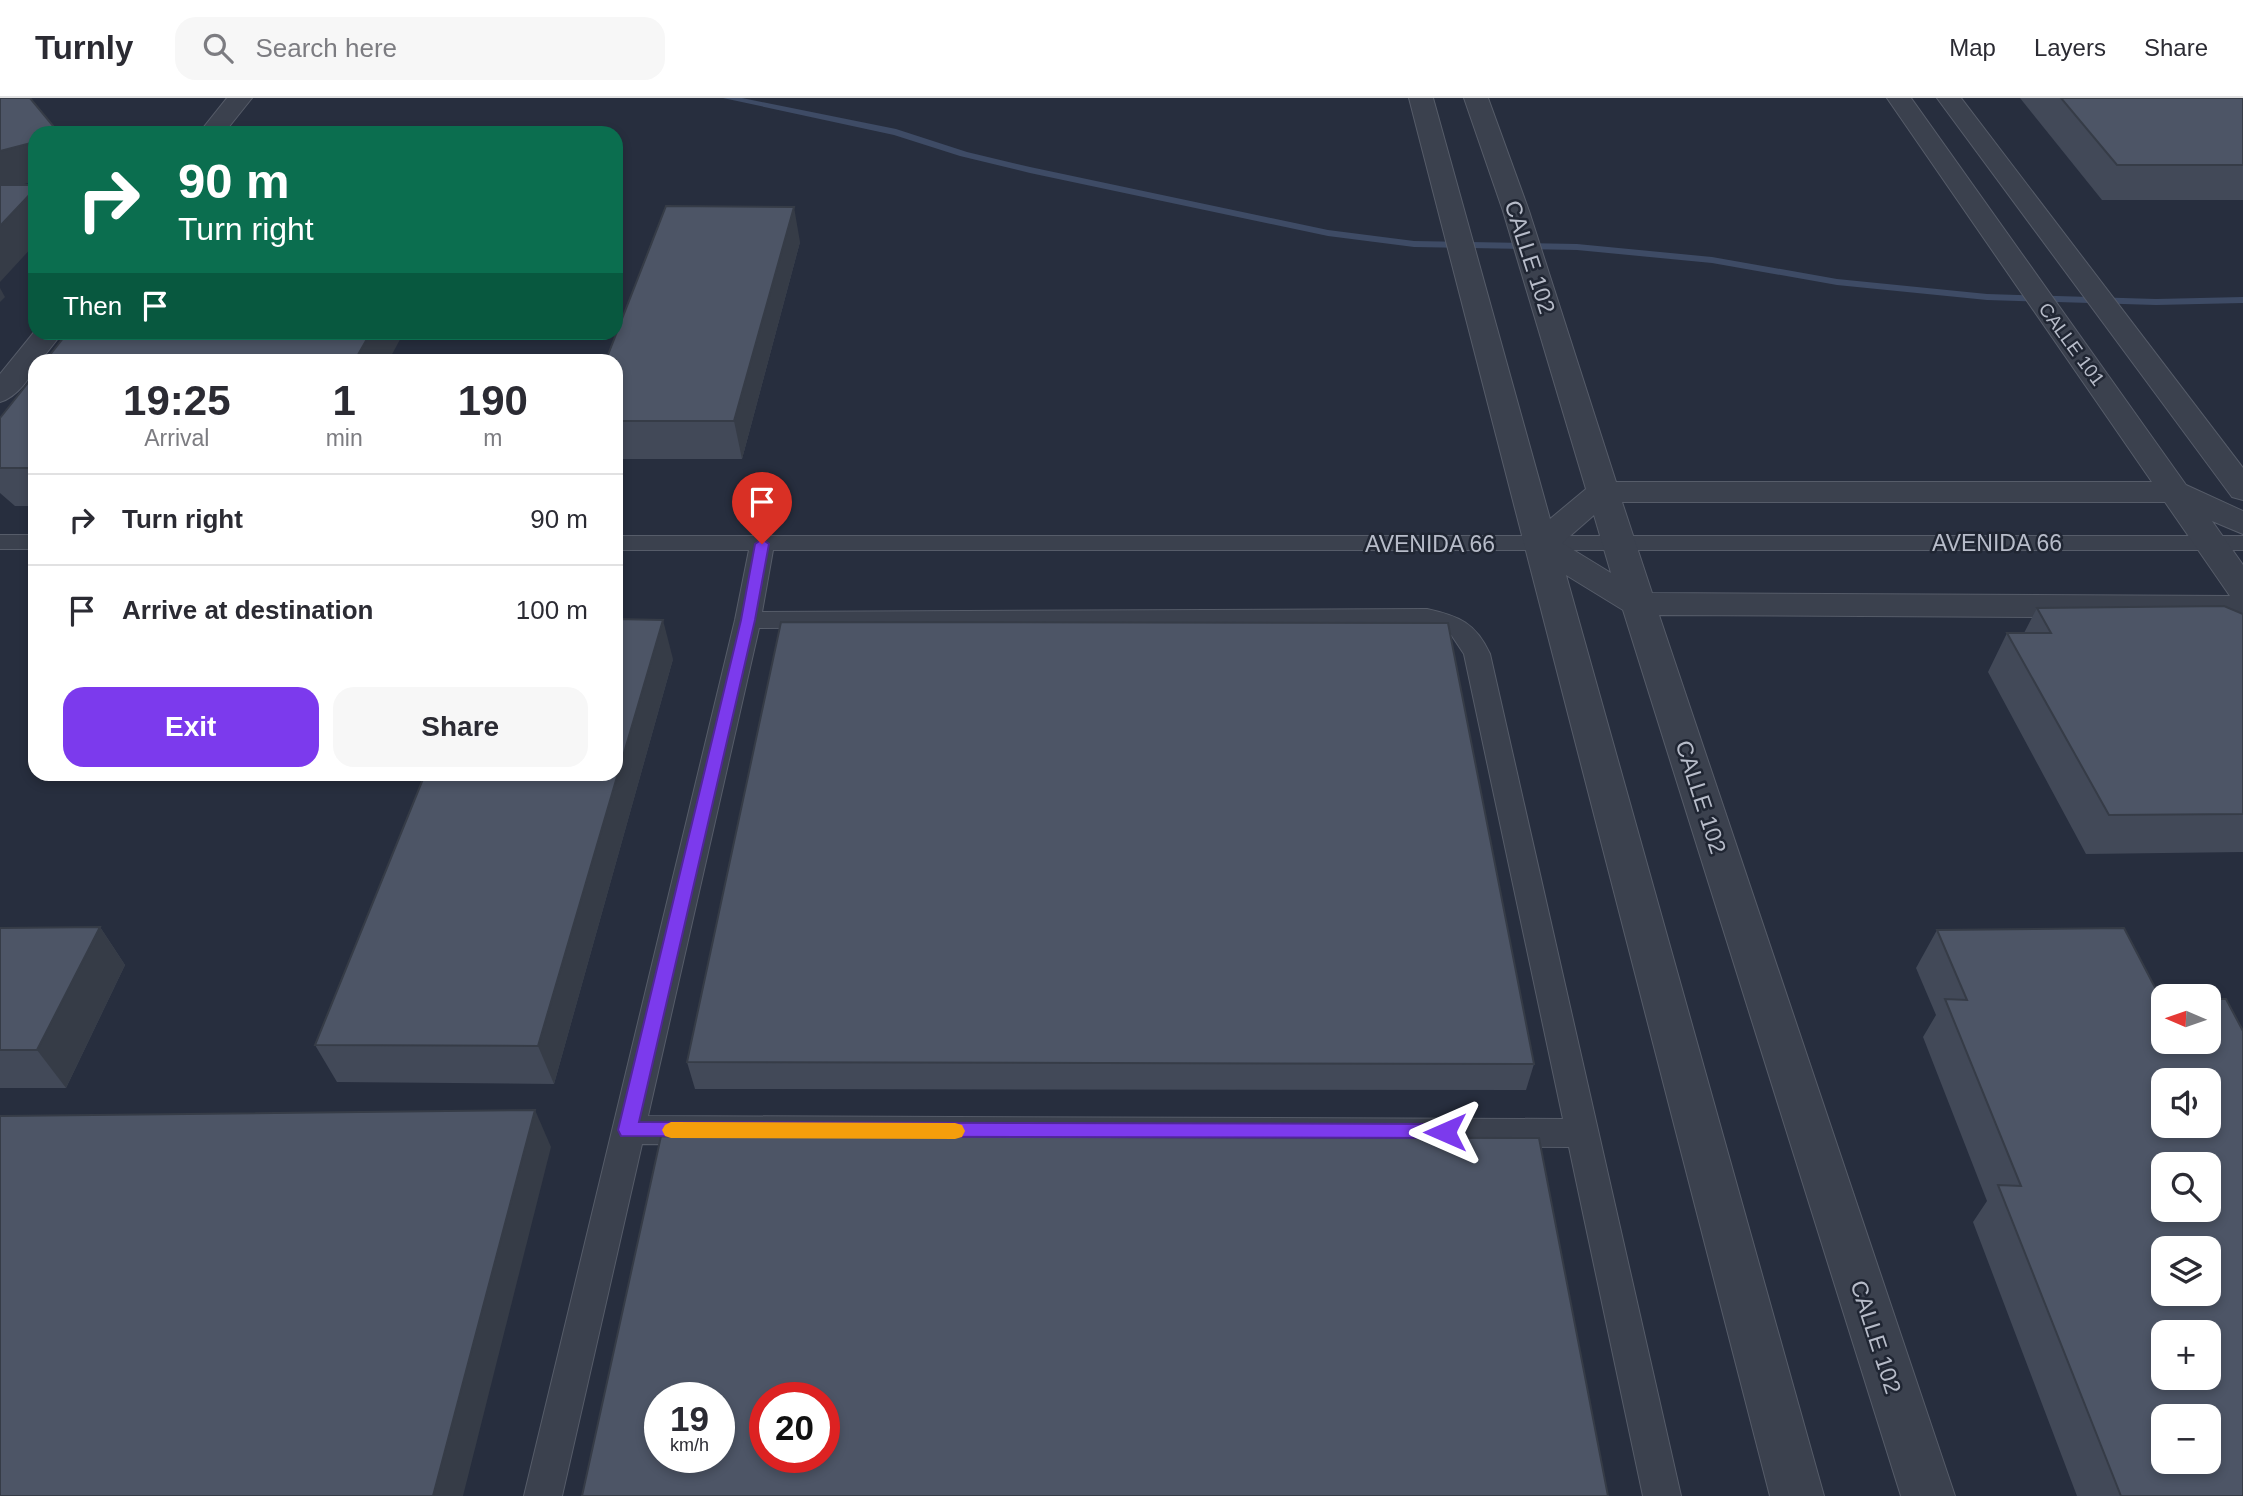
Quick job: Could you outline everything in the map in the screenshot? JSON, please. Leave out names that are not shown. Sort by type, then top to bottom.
[{"type":"street","points":[[217,126],[240,98]]},
{"type":"street","points":[[1421,98],[1797,1496]]},
{"type":"street","name":"CALLE 102","points":[[1476,98],[1516,211],[1602,492],[1928,1496]]},
{"type":"street","name":"CALLE 101","points":[[1899,98],[2012,262],[2178,492],[2243,590]]},
{"type":"street","points":[[1949,98],[2243,490]]},
{"type":"street","points":[[31,354],[43,340]]},
{"type":"street","points":[[0,393],[28,358]]},
{"type":"street","points":[[1540,544],[1602,492],[2178,492],[2243,524]]},
{"type":"street","points":[[1540,544],[1638,604],[2243,607]]},
{"type":"lane","points":[[0,542],[28,542]]},
{"type":"lane","name":"AVENIDA 66","points":[[623,543],[2243,543]]},
{"type":"lane","points":[[542,1496],[748,620],[762,544]]},
{"type":"lane","points":[[748,620],[1427,617],[1453,622],[1470,635],[1477,654],[1662,1496]]},
{"type":"lane","points":[[627,1130],[1581,1133]]},
{"type":"building","points":[[0,98],[30,98],[53,126],[28,126],[28,144],[0,151]]},
{"type":"building","points":[[2061,98],[2243,98],[2243,165],[2117,165]]},
{"type":"building","points":[[0,185],[28,185],[28,196],[0,226]]},
{"type":"building","points":[[666,206],[794,207],[734,421],[623,421],[623,354],[608,354],[614,340],[623,340],[623,316]]},
{"type":"building","points":[[62,340],[366,340],[358,354],[51,354]]},
{"type":"building","points":[[28,383],[28,468],[0,468],[0,418]]},
{"type":"building","points":[[2224,606],[2243,614],[2243,814],[2109,815],[2007,633],[2051,633],[2037,608]]},
{"type":"building","points":[[623,619],[663,620],[623,756]]},
{"type":"building","points":[[781,622],[1448,623],[1534,1064],[687,1062]]},
{"type":"building","points":[[422,781],[616,781],[538,1046],[315,1045]]},
{"type":"building","points":[[100,927],[37,1050],[0,1050],[0,928]]},
{"type":"building","points":[[2124,928],[2153,984],[2151,984],[2151,1054],[2221,1054],[2221,999],[2226,999],[2243,1031],[2243,1496],[2121,1496],[1998,1185],[2021,1186],[1945,999],[1967,1000],[1937,930]]},
{"type":"building","points":[[535,1110],[433,1496],[0,1496],[0,1116]]},
{"type":"building","points":[[661,1136],[1539,1138],[1608,1496],[582,1496]]},
{"type":"waterway","points":[[728,98],[896,132],[964,154],[1030,170],[1328,233],[1414,244],[1577,247],[1712,260],[1837,282],[1987,297],[2156,302],[2243,300]]},
{"type":"slow traffic","points":[[671,1130],[955,1131]]},
{"type":"route","points":[[762,544],[748,620],[627,1130],[1445,1132]]}]
